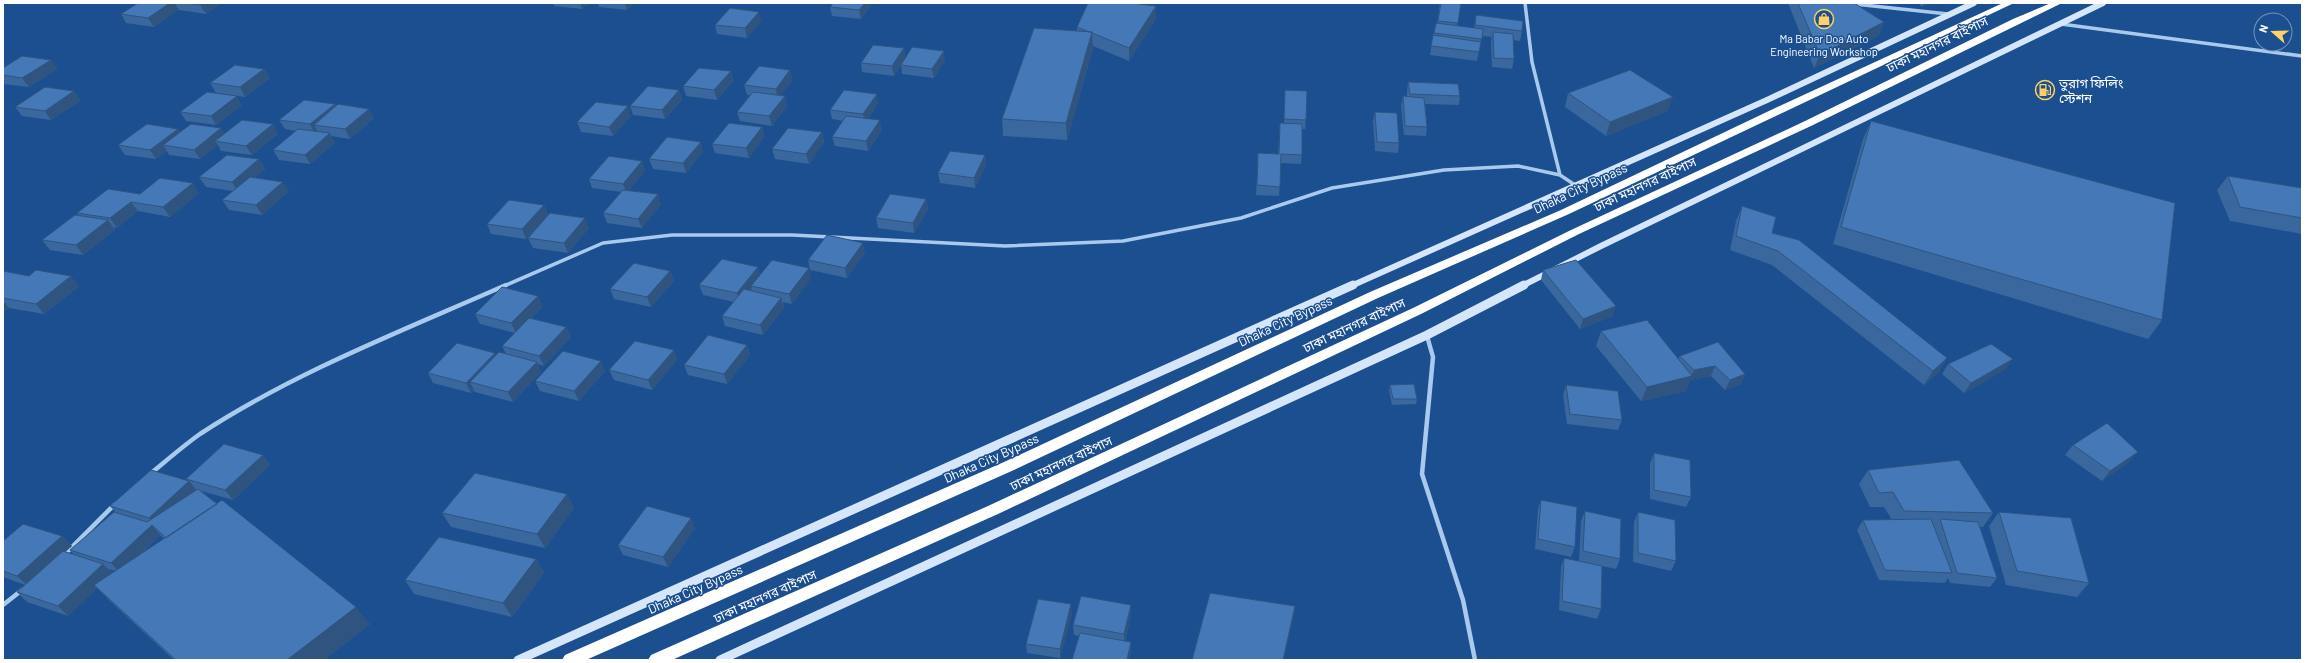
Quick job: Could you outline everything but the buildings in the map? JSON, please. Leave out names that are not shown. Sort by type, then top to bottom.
[{"type":"highway","name":"Dhaka City Bypass","points":[[570,660],[1009,466],[1374,295],[1565,212],[1774,112],[2010,3]]},
{"type":"highway","name":"ঢাকা মহানগর বাইপাস","points":[[656,660],[1014,500],[1417,311],[1575,232],[1807,124],[2016,21],[2058,3]]},
{"type":"main road","points":[[518,660],[1767,100],[1974,3]]},
{"type":"main road","points":[[720,660],[1427,335],[1600,246],[2103,3]]},
{"type":"street","points":[[1525,3],[1532,62],[1560,175]]},
{"type":"street","points":[[1845,3],[1950,14]]},
{"type":"street","points":[[2060,24],[2302,56]]},
{"type":"street","points":[[145,478],[199,435],[255,400],[338,359],[603,244],[672,235],[792,235],[1006,246],[1123,242],[1241,218],[1332,188],[1444,170],[1518,166],[1560,175],[1575,185]]},
{"type":"street","points":[[1427,335],[1433,357],[1422,474],[1463,600],[1475,660]]},
{"type":"street","points":[[58,562],[116,503]]},
{"type":"street","points":[[3,605],[27,586]]},
{"type":"place","name":"Ma Babar Doa Auto Engineering Workshop","points":[[1824,19]]},
{"type":"place","name":"তুরাগ ফিলিং স্টেশন","points":[[2045,90]]}]
